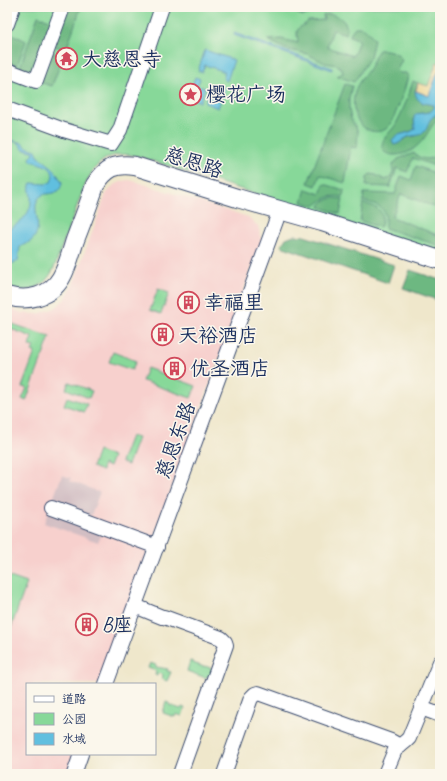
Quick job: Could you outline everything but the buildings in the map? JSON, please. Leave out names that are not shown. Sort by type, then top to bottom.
[{"type":"main road","name":"慈恩路","points":[[7,296],[23,299],[37,297],[49,290],[59,281],[65,270],[96,185],[102,175],[112,168],[123,164],[135,166],[236,198],[322,222],[440,260]]},
{"type":"street","points":[[7,24],[13,7]]},
{"type":"street","points":[[7,70],[36,81],[63,7]]},
{"type":"street","points":[[7,109],[64,130],[111,144],[120,130],[162,7]]},
{"type":"street","name":"慈恩东路","points":[[106,683],[280,210]]},
{"type":"street","points":[[51,508],[157,547]]},
{"type":"street","points":[[135,606],[221,638],[226,645],[180,774]]},
{"type":"street","points":[[386,774],[394,752],[408,739],[440,662]]},
{"type":"street","points":[[224,774],[251,698],[258,693],[389,740],[400,746]]},
{"type":"street","points":[[421,708],[440,715]]},
{"type":"street","points":[[74,774],[81,755]]},
{"type":"shaded area","points":[[129,180],[137,182],[248,217],[258,226],[261,242],[101,683],[26,683],[26,755],[75,755],[68,774],[7,774],[7,307],[22,313],[38,314],[55,308],[64,300],[72,287],[106,194],[114,185]]},
{"type":"shaded area","points":[[62,475],[71,478],[70,481],[100,492],[90,518],[151,538],[154,536],[150,549],[102,532],[98,542],[44,523]]},
{"type":"green space","points":[[7,7],[440,7],[440,253],[137,156],[123,154],[112,156],[103,160],[90,175],[56,262],[46,280],[35,288],[28,290],[7,288]]},
{"type":"green space","points":[[66,7],[81,7],[66,50],[53,45]]},
{"type":"green space","points":[[286,7],[314,7],[309,10],[309,14],[303,16],[292,11],[287,13],[284,11]]},
{"type":"green space","points":[[329,14],[343,20],[347,30],[346,34],[333,30],[327,47],[353,56],[359,40],[350,36],[355,27],[362,27],[367,30],[374,40],[370,57],[354,82],[337,76],[343,73],[342,69],[337,65],[325,63],[307,54],[285,49],[268,40],[282,39],[298,43],[297,31],[300,27],[308,21],[324,20],[323,15]]},
{"type":"green space","points":[[38,16],[53,21],[35,72],[20,67]]},
{"type":"green space","points":[[10,33],[26,41],[17,66],[7,62],[7,42]]},
{"type":"green space","points":[[379,50],[386,50],[398,55],[402,60],[397,70],[400,73],[406,73],[408,76],[393,120],[386,129],[375,132],[366,129],[361,125],[354,110],[354,98],[357,86],[369,69]]},
{"type":"green space","points":[[50,52],[63,57],[52,86],[39,82]]},
{"type":"green space","points":[[413,81],[418,83],[415,91],[422,103],[434,105],[435,107],[430,112],[416,114],[414,119],[415,129],[397,136],[392,140],[397,144],[408,137],[423,133],[431,119],[440,113],[440,117],[415,148],[404,154],[394,155],[385,153],[382,147],[383,142],[399,119]]},
{"type":"green space","points":[[345,84],[352,86],[349,98],[349,109],[351,119],[358,131],[357,148],[351,147],[345,183],[320,175],[316,186],[308,183]]},
{"type":"green space","points":[[440,152],[440,168],[413,158],[407,172],[397,168],[390,187],[366,186],[367,178],[370,174],[376,175],[385,180],[390,178],[393,173],[393,165],[398,159],[414,153],[417,156],[427,159],[434,157]]},
{"type":"green space","points":[[416,166],[440,175],[440,187],[438,191],[440,196],[440,209],[401,194],[392,217],[440,236],[440,246],[385,228],[385,215],[382,209],[376,205],[363,201],[364,193],[395,194],[401,176],[411,180]]},
{"type":"green space","points":[[324,184],[344,190],[343,197],[328,197],[315,206],[302,202],[306,189],[320,194]]},
{"type":"green space","points":[[333,198],[343,199],[340,214],[320,207],[323,202]]},
{"type":"green space","points":[[363,203],[376,208],[381,212],[381,226],[379,227],[360,221]]},
{"type":"green space","points":[[294,235],[304,236],[394,265],[388,283],[281,246],[286,238]]},
{"type":"green space","points":[[410,270],[440,280],[440,301],[403,288]]},
{"type":"green space","points":[[158,289],[169,293],[161,314],[150,310]]},
{"type":"green space","points":[[7,322],[50,337],[26,401],[22,399],[27,388],[22,387],[35,352],[32,351],[34,347],[29,346],[32,337],[11,329],[7,338]]},
{"type":"green space","points":[[113,352],[136,361],[132,370],[109,362]]},
{"type":"green space","points":[[147,368],[196,386],[191,398],[142,381]]},
{"type":"green space","points":[[69,382],[92,391],[89,398],[66,389]]},
{"type":"green space","points":[[67,397],[87,404],[84,412],[64,405]]},
{"type":"green space","points":[[131,436],[138,438],[128,465],[121,462]]},
{"type":"green space","points":[[98,451],[113,456],[109,467],[103,464],[102,471],[92,467]]},
{"type":"green space","points":[[7,576],[27,583],[9,633],[7,632],[7,598],[9,596],[7,595]]},
{"type":"green space","points":[[190,661],[213,669],[210,677],[207,676],[206,678],[187,671]]},
{"type":"green space","points":[[150,663],[156,665],[156,667],[168,669],[167,671],[171,672],[167,681],[162,679],[163,675],[158,673],[157,676],[155,675],[156,671],[148,668]]},
{"type":"green space","points":[[166,702],[169,703],[169,705],[181,709],[182,707],[185,708],[182,716],[176,714],[175,717],[163,713]]},
{"type":"sand","points":[[437,62],[440,64],[440,73],[438,72],[429,96],[416,91],[418,83],[428,86]]},
{"type":"water","points":[[234,33],[332,68],[332,70],[234,35]]},
{"type":"water","points":[[205,50],[234,60],[227,81],[223,79],[225,72],[205,65],[202,72],[198,71]]},
{"type":"water","points":[[438,72],[440,73],[440,113],[435,115],[430,120],[422,134],[408,137],[394,145],[392,141],[396,136],[415,129],[414,117],[416,114],[430,112],[434,108],[434,105],[421,102],[417,98],[415,91],[429,96]]},
{"type":"water","points":[[195,77],[200,79],[197,86],[205,88],[200,102],[188,97]]},
{"type":"water","points":[[220,86],[225,88],[218,108],[205,103],[209,90],[218,93]]},
{"type":"water","points":[[7,136],[11,140],[23,143],[26,147],[36,150],[38,156],[53,168],[62,182],[61,187],[58,190],[41,196],[38,199],[36,203],[38,224],[36,234],[32,240],[20,247],[18,261],[7,264],[7,230],[20,222],[27,214],[31,204],[31,183],[46,184],[51,182],[53,177],[51,169],[31,161],[30,158],[34,154],[33,151],[23,149],[16,142],[7,141]]},
{"type":"place","name":"大慈恩寺","points":[[66,59]]},
{"type":"place","name":"樱花广场","points":[[191,94]]},
{"type":"place","name":"幸福里","points":[[188,302]]},
{"type":"place","name":"天裕酒店","points":[[162,335]]},
{"type":"place","name":"优圣酒店","points":[[175,368]]},
{"type":"place","name":"B座","points":[[87,624]]}]
